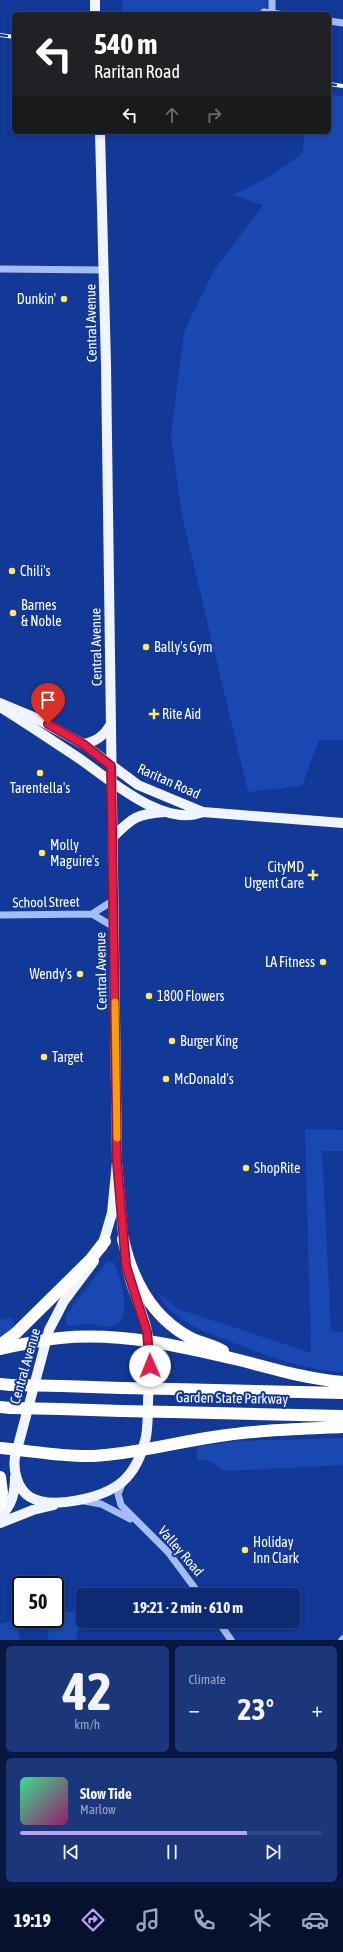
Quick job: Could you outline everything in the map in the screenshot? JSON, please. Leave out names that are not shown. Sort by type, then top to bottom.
[{"type":"highway","points":[[123,1239],[129,1262],[139,1284],[162,1318],[190,1337],[219,1349],[238,1360]]},
{"type":"highway","points":[[0,1345],[16,1333],[91,1259],[105,1241]]},
{"type":"highway","points":[[0,1349],[46,1340],[101,1337],[149,1341],[238,1360],[300,1376],[343,1382]]},
{"type":"highway","name":"Garden State Parkway","points":[[5,1385],[343,1393]]},
{"type":"highway","name":"Garden State Parkway","points":[[5,1407],[343,1416]]},
{"type":"highway","points":[[0,1448],[68,1456],[142,1451],[236,1434],[343,1427]]},
{"type":"highway","points":[[0,1477],[2,1493],[0,1505]]},
{"type":"main road","points":[[95,0],[95,12]]},
{"type":"main road","name":"Central Avenue","points":[[100,134],[104,270],[117,1162],[123,1239],[128,1272],[149,1341],[150,1366],[147,1427],[142,1451],[127,1477],[108,1491],[73,1501],[43,1501],[30,1497],[20,1485],[14,1469],[17,1450],[46,1340],[60,1307],[92,1265],[105,1241],[115,1198],[117,1162]]},
{"type":"main road","name":"Raritan Road","points":[[0,703],[36,718],[83,744],[111,766],[142,787],[203,812]]},
{"type":"main road","name":"Raritan Road","points":[[0,706],[138,800],[170,812],[189,815],[203,812],[343,823]]},
{"type":"main road","points":[[83,744],[92,743],[97,740],[106,732],[111,724]]},
{"type":"main road","points":[[113,837],[127,822],[135,817],[170,812]]},
{"type":"main road","points":[[0,1517],[9,1505],[13,1496],[14,1469]]},
{"type":"main road","points":[[0,1523],[33,1510],[73,1501]]},
{"type":"street","points":[[272,0],[275,12]]},
{"type":"street","points":[[331,21],[343,23]]},
{"type":"street","points":[[0,269],[104,270]]},
{"type":"street","name":"School Street","points":[[92,914],[114,900]]},
{"type":"street","name":"School Street","points":[[0,915],[92,914],[114,927]]},
{"type":"street","name":"Valley Road","points":[[127,1477],[119,1490],[119,1501],[128,1514],[168,1552],[195,1588]]},
{"type":"street","name":"Valley Road","points":[[73,1501],[86,1501],[101,1504],[140,1525]]},
{"type":"street","points":[[223,1628],[231,1640]]},
{"type":"shaded area","points":[[122,0],[267,0],[266,12],[123,12]]},
{"type":"shaded area","points":[[331,94],[343,96],[343,740],[319,740],[302,786],[248,792],[182,516],[171,435],[184,332],[214,270],[263,205],[233,195],[270,176],[303,153],[304,134],[331,134]]},
{"type":"shaded area","points":[[305,1129],[343,1130],[343,1151],[322,1151],[331,1331],[343,1332],[343,1372],[328,1371],[285,1361],[202,1330],[189,1324],[174,1314],[166,1306],[158,1293],[178,1309],[311,1353]]},
{"type":"shaded area","points":[[107,1261],[113,1262],[116,1266],[123,1292],[124,1311],[122,1319],[116,1325],[107,1327],[91,1324],[69,1326],[66,1323],[66,1316]]},
{"type":"shaded area","points":[[12,1318],[14,1329],[0,1339],[0,1320]]},
{"type":"shaded area","points":[[343,1438],[343,1465],[224,1471],[209,1461],[197,1460],[197,1447],[239,1441]]},
{"type":"shaded area","points":[[76,1610],[76,1628],[79,1628],[76,1640],[49,1640],[47,1628],[64,1628],[64,1612]]},
{"type":"shaded area","points":[[12,1621],[12,1628],[18,1628],[20,1640],[0,1640],[0,1624]]},
{"type":"railway","points":[[0,35],[12,37]]},
{"type":"railway","points":[[331,84],[343,86]]},
{"type":"slow traffic","points":[[115,1002],[117,1138]]},
{"type":"place","name":"Dunkin'","points":[[64,299]]},
{"type":"place","name":"Chili's","points":[[12,571]]},
{"type":"place","name":"Barnes & Noble","points":[[13,613]]},
{"type":"place","name":"Bally's Gym","points":[[146,647]]},
{"type":"place","name":"Rite Aid","points":[[154,714]]},
{"type":"place","name":"Tarentella's","points":[[40,773]]},
{"type":"place","name":"Molly Maguire's","points":[[42,853]]},
{"type":"place","name":"CityMD Urgent Care","points":[[313,875]]},
{"type":"place","name":"LA Fitness","points":[[323,962]]},
{"type":"place","name":"Wendy's","points":[[80,974]]},
{"type":"place","name":"1800 Flowers","points":[[149,996]]},
{"type":"place","name":"Burger King","points":[[172,1041]]},
{"type":"place","name":"Target","points":[[44,1057]]},
{"type":"place","name":"McDonald's","points":[[166,1079]]},
{"type":"place","name":"ShopRite","points":[[246,1168]]},
{"type":"place","name":"Holiday Inn Clark","points":[[245,1550]]},
{"type":"route","points":[[48,724],[83,744],[111,766],[117,1162],[126,1266],[147,1332],[149,1341],[150,1366]]}]
